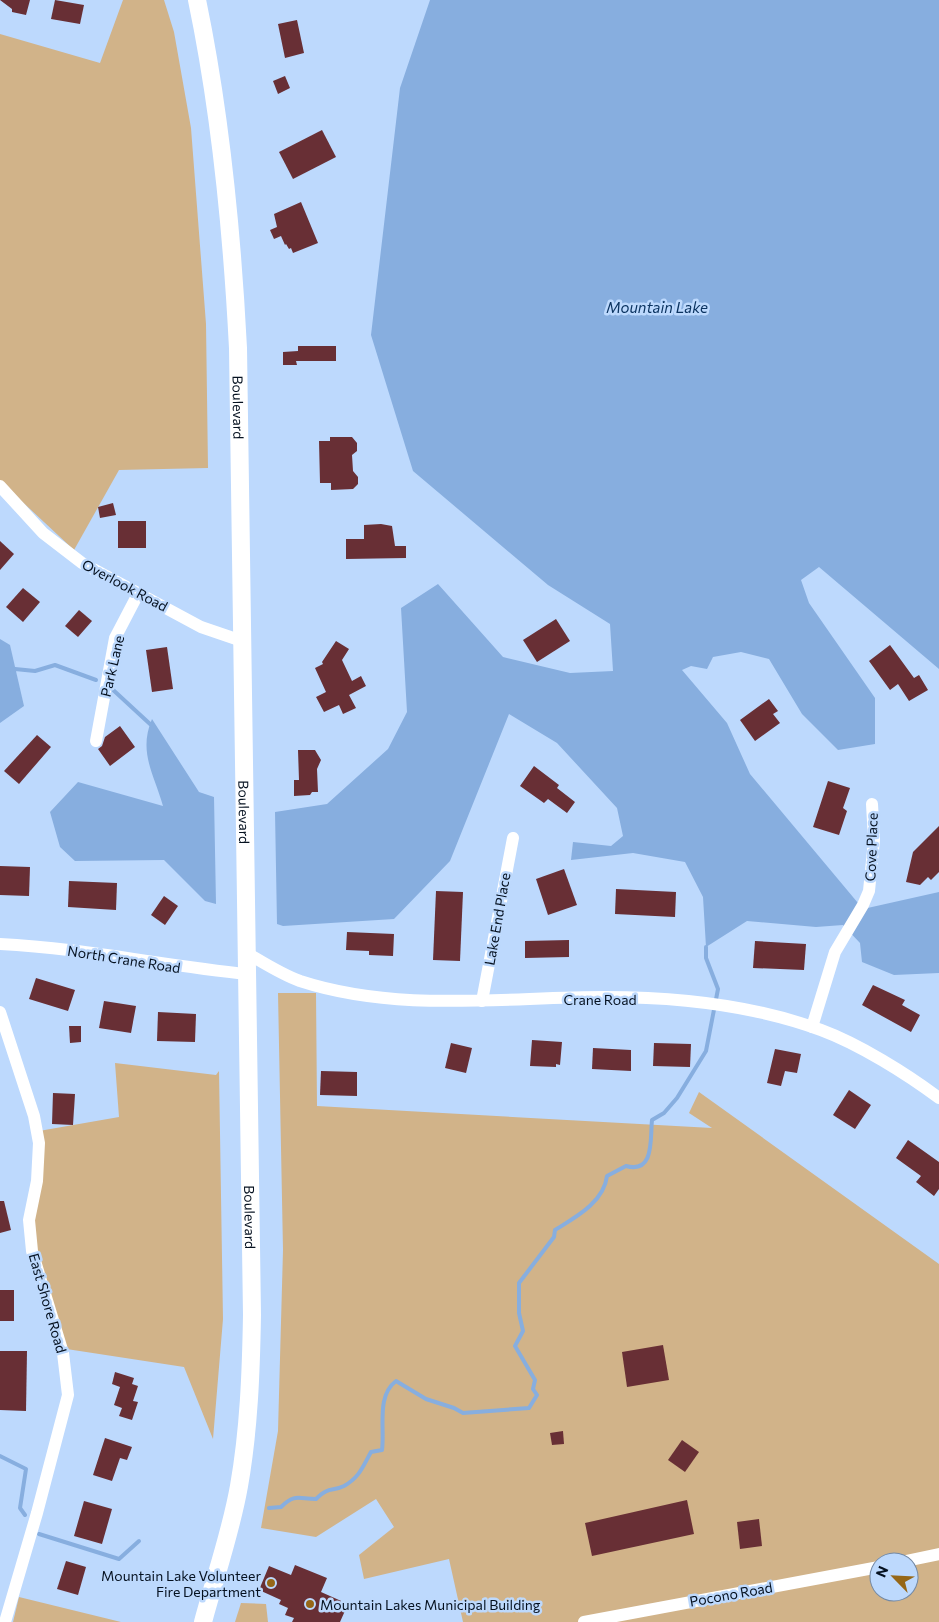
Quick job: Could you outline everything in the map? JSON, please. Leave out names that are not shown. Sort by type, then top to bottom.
[{"type":"main road","name":"Boulevard","points":[[197,0],[218,111],[234,272],[238,348],[251,1372],[239,1485],[232,1520],[202,1622]]},
{"type":"street","name":"Overlook Road","points":[[0,486],[43,532],[82,563],[201,627],[242,641]]},
{"type":"street","name":"Park Lane","points":[[96,741],[115,638],[138,594]]},
{"type":"street","name":"Cove Place","points":[[812,1027],[839,944],[863,905],[869,890],[872,862],[872,804]]},
{"type":"street","name":"Lake End Place","points":[[482,1001],[513,838]]},
{"type":"street","name":"North Crane Road","points":[[0,944],[30,945],[191,969],[247,974]]},
{"type":"street","name":"Crane Road","points":[[247,953],[298,980],[352,994],[406,999],[482,1001],[603,997],[711,1004],[772,1015],[812,1027],[843,1040],[911,1079],[939,1098]]},
{"type":"street","name":"East Shore Road","points":[[0,1012],[34,1116],[39,1143],[37,1181],[29,1220],[32,1243],[63,1353],[68,1395],[38,1508],[4,1622]]},
{"type":"street","points":[[919,1558],[939,1554]]},
{"type":"street","name":"Pocono Road","points":[[584,1622],[869,1569]]},
{"type":"shaded area","points":[[123,0],[164,0],[174,32],[191,128],[206,324],[208,468],[119,470],[74,550],[0,481],[0,34],[100,63]]},
{"type":"shaded area","points":[[278,993],[316,993],[317,1106],[712,1128],[689,1113],[699,1092],[939,1264],[939,1622],[463,1622],[449,1559],[364,1579],[359,1555],[394,1527],[376,1499],[316,1537],[261,1528],[278,1431],[283,1250]]},
{"type":"shaded area","points":[[115,1063],[216,1075],[219,1071],[223,1319],[213,1439],[184,1367],[60,1348],[32,1235],[39,1131],[119,1117]]},
{"type":"shaded area","points":[[19,1597],[121,1622],[13,1622]]},
{"type":"shaded area","points":[[241,1603],[266,1604],[268,1622],[235,1622]]},
{"type":"water","name":"Mountain Lake","points":[[430,0],[939,0],[939,669],[819,567],[801,580],[809,603],[875,698],[875,744],[838,750],[802,714],[769,659],[741,652],[713,657],[707,669],[691,666],[682,670],[727,723],[750,774],[863,909],[939,892],[939,973],[894,975],[862,962],[860,943],[843,925],[816,927],[747,921],[706,947],[703,897],[685,862],[633,853],[571,860],[573,842],[611,846],[623,836],[617,808],[557,743],[509,714],[450,861],[394,919],[283,926],[277,924],[275,812],[327,804],[388,749],[407,712],[401,608],[438,584],[503,657],[570,673],[613,671],[610,624],[548,585],[413,471],[371,335],[400,88]]},
{"type":"water","points":[[0,639],[10,645],[24,706],[0,723]]},
{"type":"water","points":[[152,719],[199,792],[214,797],[216,904],[205,901],[164,860],[75,861],[60,847],[50,812],[78,782],[163,806],[147,753],[148,731]]},
{"type":"building","points":[[0,0],[30,0],[26,15],[12,12],[12,9]]},
{"type":"building","points":[[55,0],[84,5],[80,24],[51,19]]},
{"type":"building","points":[[297,20],[304,53],[285,58],[278,24]]},
{"type":"building","points":[[285,76],[290,88],[278,94],[273,81]]},
{"type":"building","points":[[322,130],[336,157],[293,179],[279,152]]},
{"type":"building","points":[[301,202],[318,243],[293,253],[291,248],[289,249],[285,245],[281,236],[274,239],[270,230],[277,227],[274,214]]},
{"type":"building","points":[[298,346],[336,346],[336,361],[296,361],[297,365],[283,365],[283,352],[298,351]]},
{"type":"building","points":[[330,437],[352,437],[357,443],[357,451],[352,455],[353,471],[358,477],[358,484],[353,489],[331,490],[331,483],[320,483],[319,441],[330,441]]},
{"type":"building","points":[[113,503],[116,515],[100,518],[98,507]]},
{"type":"building","points":[[118,521],[146,521],[146,548],[118,548]]},
{"type":"building","points":[[381,524],[392,526],[395,546],[406,546],[406,558],[346,559],[346,539],[364,539],[364,525]]},
{"type":"building","points":[[0,541],[14,554],[0,570]]},
{"type":"building","points":[[23,588],[40,602],[23,622],[6,607]]},
{"type":"building","points":[[79,610],[92,621],[78,637],[65,626]]},
{"type":"building","points":[[556,619],[570,641],[537,662],[523,640]]},
{"type":"building","points":[[336,641],[349,649],[342,660],[352,681],[361,676],[366,686],[349,695],[356,708],[343,714],[339,705],[324,712],[316,697],[326,692],[315,668],[323,664],[322,662]]},
{"type":"building","points":[[890,645],[914,678],[919,675],[928,690],[909,701],[898,684],[890,690],[869,661]]},
{"type":"building","points":[[167,647],[173,689],[152,692],[146,650]]},
{"type":"building","points":[[769,699],[778,711],[773,714],[780,723],[755,741],[740,720]]},
{"type":"building","points":[[120,726],[135,747],[110,766],[98,749],[102,746],[105,737]]},
{"type":"building","points":[[37,735],[51,747],[19,784],[4,771]]},
{"type":"building","points":[[298,750],[315,750],[321,760],[317,769],[318,792],[312,792],[310,795],[294,796],[294,780],[299,780]]},
{"type":"building","points":[[534,766],[559,785],[557,788],[575,802],[567,813],[548,799],[544,803],[520,786]]},
{"type":"building","points":[[828,781],[850,788],[843,808],[847,811],[839,835],[813,827]]},
{"type":"building","points":[[939,826],[939,872],[931,880],[928,877],[920,885],[906,882],[913,852]]},
{"type":"building","points":[[0,866],[30,867],[29,896],[0,895]]},
{"type":"building","points":[[564,869],[577,905],[548,915],[536,879]]},
{"type":"building","points":[[69,881],[117,883],[116,910],[68,907]]},
{"type":"building","points":[[616,889],[676,892],[675,917],[615,914]]},
{"type":"building","points":[[436,891],[463,892],[460,961],[433,960]]},
{"type":"building","points":[[164,896],[178,906],[165,925],[151,915]]},
{"type":"building","points":[[347,932],[394,934],[393,956],[369,955],[369,951],[346,950]]},
{"type":"building","points":[[569,940],[569,957],[525,958],[525,941]]},
{"type":"building","points":[[755,941],[806,944],[804,970],[753,968]]},
{"type":"building","points":[[36,978],[75,990],[68,1011],[29,999]]},
{"type":"building","points":[[873,985],[905,1000],[902,1005],[920,1015],[911,1032],[862,1005]]},
{"type":"building","points":[[104,1001],[136,1006],[131,1033],[99,1028]]},
{"type":"building","points":[[158,1012],[196,1014],[195,1042],[157,1041]]},
{"type":"building","points":[[69,1026],[81,1026],[81,1042],[70,1043]]},
{"type":"building","points":[[532,1040],[562,1042],[560,1065],[556,1064],[556,1067],[530,1066]]},
{"type":"building","points":[[451,1043],[472,1048],[466,1073],[445,1068]]},
{"type":"building","points":[[654,1043],[691,1044],[690,1067],[653,1066]]},
{"type":"building","points":[[593,1048],[631,1050],[631,1071],[592,1069]]},
{"type":"building","points":[[775,1049],[801,1054],[797,1073],[785,1071],[781,1086],[767,1083]]},
{"type":"building","points":[[321,1071],[357,1072],[357,1096],[320,1095]]},
{"type":"building","points":[[849,1090],[871,1105],[855,1129],[833,1115]]},
{"type":"building","points":[[53,1093],[75,1094],[73,1125],[52,1124]]},
{"type":"building","points":[[908,1140],[939,1162],[939,1189],[934,1196],[916,1182],[921,1176],[896,1158]]},
{"type":"building","points":[[0,1201],[4,1201],[11,1230],[0,1233]]},
{"type":"building","points":[[0,1290],[14,1290],[14,1321],[0,1321]]},
{"type":"building","points":[[663,1345],[669,1380],[627,1387],[622,1352]]},
{"type":"building","points":[[0,1351],[27,1351],[26,1411],[0,1410]]},
{"type":"building","points":[[115,1372],[134,1378],[132,1384],[138,1386],[133,1401],[138,1402],[132,1420],[119,1416],[122,1408],[114,1405],[120,1387],[112,1384]]},
{"type":"building","points":[[563,1431],[564,1444],[552,1445],[550,1433]]},
{"type":"building","points":[[105,1438],[132,1447],[127,1460],[120,1458],[112,1481],[93,1475]]},
{"type":"building","points":[[682,1440],[699,1452],[685,1472],[668,1460]]},
{"type":"building","points":[[687,1500],[694,1534],[592,1556],[585,1523]]},
{"type":"building","points":[[84,1501],[112,1509],[102,1544],[74,1536]]},
{"type":"building","points":[[759,1519],[762,1546],[740,1549],[737,1522]]},
{"type":"building","points":[[66,1561],[86,1567],[78,1595],[57,1589]]},
{"type":"building","points":[[295,1565],[327,1578],[321,1592],[348,1604],[340,1622],[292,1622],[294,1618],[285,1615],[288,1608],[279,1604],[281,1600],[259,1590],[269,1566],[291,1575]]},
{"type":"waterway","points":[[12,672],[15,669],[35,671],[55,665],[96,680]]},
{"type":"waterway","points":[[111,688],[150,724]]},
{"type":"waterway","points":[[269,1508],[281,1507],[294,1498],[316,1499],[324,1492],[340,1488],[354,1479],[361,1471],[371,1452],[382,1450],[384,1404],[390,1387],[396,1381],[426,1399],[463,1413],[529,1408],[537,1395],[533,1389],[535,1380],[515,1346],[523,1331],[519,1313],[519,1283],[554,1237],[555,1230],[588,1208],[601,1194],[607,1176],[626,1166],[635,1167],[642,1165],[646,1160],[651,1145],[652,1120],[664,1113],[677,1098],[706,1051],[718,989],[706,958],[706,947]]},
{"type":"waterway","points":[[0,1456],[26,1469],[20,1508],[25,1515]]},
{"type":"waterway","points":[[39,1534],[119,1559],[139,1541]]},
{"type":"place","name":"Mountain Lake Volunteer Fire Department","points":[[271,1583]]},
{"type":"place","name":"Mountain Lakes Municipal Building","points":[[310,1604]]}]
